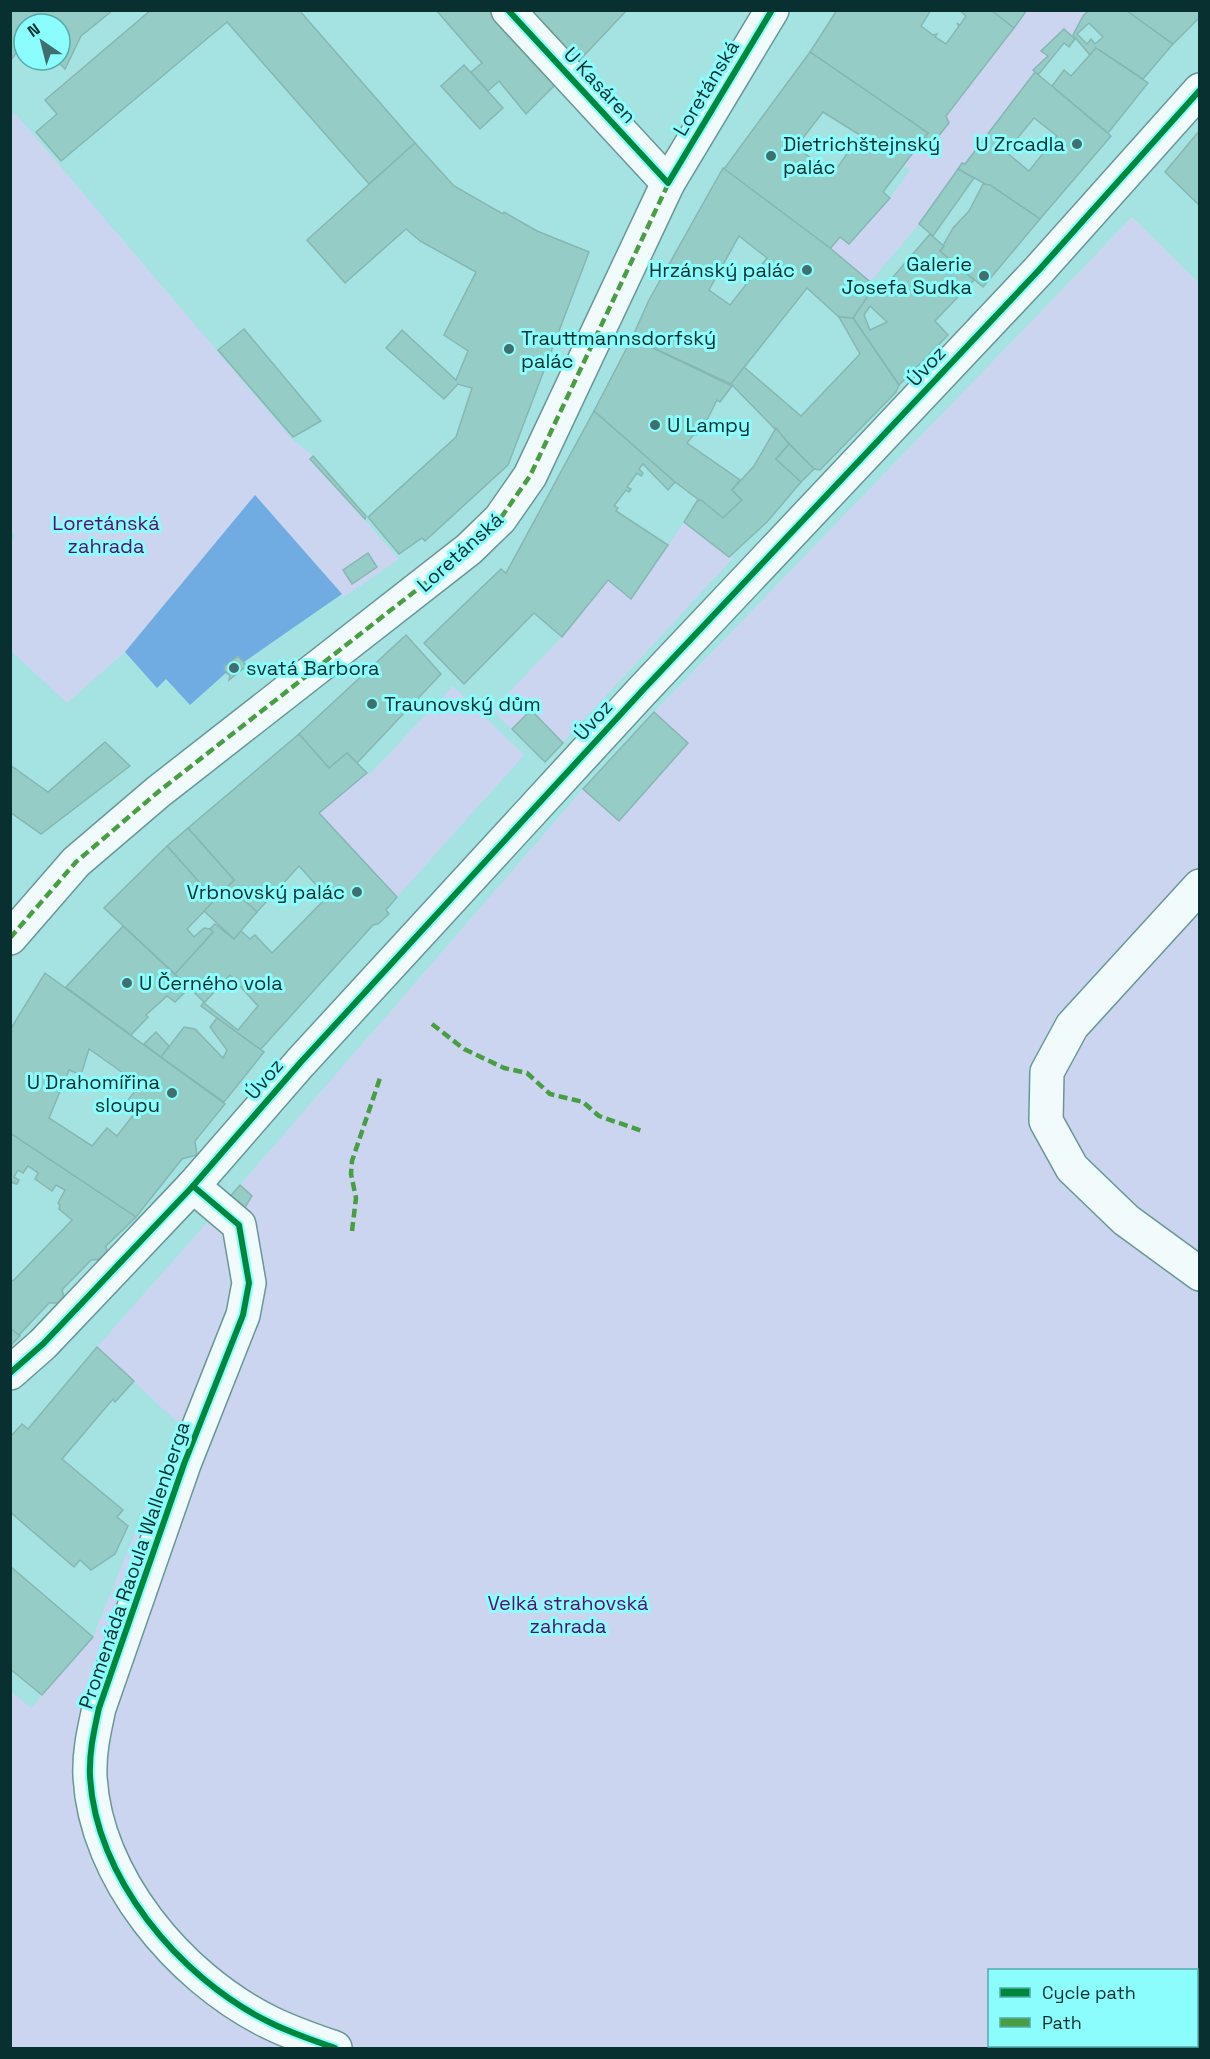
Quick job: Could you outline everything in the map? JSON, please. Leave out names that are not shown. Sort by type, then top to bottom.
[{"type":"street","name":"U Kasáren","points":[[508,10],[668,183]]},
{"type":"street","name":"Loretánská","points":[[10,938],[85,854],[158,792],[392,612],[469,549],[500,519],[530,476],[668,183],[772,10]]},
{"type":"street","name":"Úvoz","points":[[10,1373],[43,1344],[194,1186],[300,1063],[650,682],[1040,270],[1200,90]]},
{"type":"street","points":[[1200,886],[1072,1026],[1047,1072],[1046,1121],[1072,1168],[1126,1220],[1200,1274]]},
{"type":"street","name":"Promenáda Raoula Wallenberga","points":[[194,1186],[239,1225],[249,1283],[243,1315],[184,1464],[99,1708],[91,1744],[90,1777],[106,1849],[125,1889],[155,1929],[206,1981],[258,2015],[335,2049]]},
{"type":"green space","points":[[1027,11],[1089,11],[1083,16],[1073,35],[1064,29],[1043,50],[1048,56],[1033,70],[1035,72],[965,164],[962,163],[919,224],[870,282],[830,248],[840,237],[849,244],[890,198],[910,170],[903,165],[925,136],[934,143],[949,124],[946,116]]},
{"type":"green space","name":"Loretánská zahrada","points":[[15,113],[292,439],[313,456],[311,459],[399,559],[344,597],[255,495],[125,652],[67,703],[11,651],[10,540],[12,541],[15,535],[10,530],[10,117]]},
{"type":"green space","name":"Velká strahovská zahrada","points":[[1132,217],[1200,284],[1199,2048],[11,2048],[10,1691],[31,1708],[93,1637],[179,1424],[97,1347],[211,1218],[244,1208],[252,1196],[240,1185],[583,789],[620,820],[688,744],[654,712]]},
{"type":"green space","points":[[684,522],[733,558],[545,762],[492,710],[562,637],[608,580],[632,599]]},
{"type":"green space","points":[[453,686],[524,755],[397,897],[319,813],[367,773],[369,775]]},
{"type":"water","points":[[255,495],[342,594],[244,662],[238,656],[225,666],[227,672],[190,705],[166,679],[157,688],[125,652]]},
{"type":"building","points":[[10,10],[112,10],[81,36],[72,55],[72,12],[12,12],[12,58],[10,61]]},
{"type":"building","points":[[151,10],[299,10],[415,143],[369,184],[227,22],[61,161],[36,132],[57,114],[45,100]]},
{"type":"building","points":[[436,10],[492,10],[555,85],[526,114],[499,81],[488,91],[471,72],[482,63]]},
{"type":"building","points":[[525,10],[627,10],[578,62]]},
{"type":"building","points":[[837,10],[931,10],[921,26],[933,35],[937,34],[935,37],[946,44],[959,26],[957,23],[960,25],[966,16],[959,10],[991,10],[1014,28],[946,116],[949,123],[933,143],[925,136],[928,133],[810,52]]},
{"type":"building","points":[[991,10],[1027,10],[1014,28]]},
{"type":"building","points":[[1089,10],[1126,10],[1173,44],[1143,79],[1096,48],[1090,55],[1073,35],[1083,16]],"holes":[[[1089,23],[1103,37],[1095,44],[1091,39],[1087,44],[1077,34]]]},
{"type":"building","points":[[1126,10],[1200,10],[1200,17],[1173,44]]},
{"type":"building","points":[[1064,29],[1075,39],[1069,47],[1064,43],[1038,75],[1033,70],[1048,56],[1041,51]]},
{"type":"building","points":[[1096,48],[1148,83],[1108,133],[1052,86],[1064,70],[1071,76]]},
{"type":"building","name":"Dietrichštejnský palác","points":[[810,52],[928,133],[883,192],[890,198],[849,244],[840,237],[829,250],[724,169]],"holes":[[[823,112],[860,135],[833,174],[796,147]]]},
{"type":"building","points":[[464,65],[503,108],[480,129],[441,86]]},
{"type":"building","name":"U Zrcadla","points":[[1035,72],[1111,136],[1040,219],[990,185],[958,169],[962,163],[965,164]],"holes":[[[1034,118],[1057,136],[1029,171],[1006,152]]]},
{"type":"building","points":[[1200,130],[1200,206],[1165,172]]},
{"type":"building","name":"Trauttmannsdorfský palác","points":[[415,143],[454,186],[537,231],[589,252],[508,465],[425,541],[422,538],[399,554],[368,517],[456,437],[472,388],[458,384],[444,399],[386,348],[402,330],[456,380],[468,351],[444,335],[476,272],[420,241],[406,229],[345,283],[307,240]]},
{"type":"building","name":"Hrzánský palác","points":[[723,168],[830,248],[875,286],[853,318],[839,317],[807,288],[731,384],[632,338],[649,300]],"holes":[[[739,236],[767,258],[730,305],[709,290]]]},
{"type":"building","points":[[958,169],[974,178],[933,236],[919,224]]},
{"type":"building","points":[[983,184],[990,185],[1040,219],[983,287],[940,251],[953,228],[969,211]]},
{"type":"building","points":[[930,234],[944,246],[940,251],[974,280],[935,321],[948,335],[899,385],[853,318],[875,286],[881,291]],"holes":[[[870,306],[887,322],[870,330],[864,315]]]},
{"type":"building","points":[[839,317],[853,318],[899,385],[896,392],[820,470],[814,469],[731,384],[744,367],[801,416],[860,354]]},
{"type":"building","points":[[244,329],[321,421],[293,437],[218,350]]},
{"type":"building","name":"U Lampy","points":[[632,338],[732,386],[720,402],[717,400],[707,420],[704,419],[697,429],[699,431],[687,443],[740,480],[732,490],[742,500],[723,518],[675,482],[594,411]]},
{"type":"building","points":[[594,411],[675,482],[668,490],[643,464],[639,469],[643,473],[641,476],[637,473],[627,487],[631,489],[629,492],[626,490],[614,506],[618,508],[616,511],[668,545],[631,599],[608,580],[562,637],[534,613],[464,684],[424,643],[501,569],[506,573]]},
{"type":"building","points":[[776,428],[789,444],[776,459],[801,482],[767,522],[729,557],[684,522],[697,501],[701,500],[723,518],[742,500],[732,490],[754,466]]},
{"type":"building","points":[[789,444],[814,469],[801,482],[776,459]]},
{"type":"building","points":[[313,456],[366,516],[365,519],[310,459]]},
{"type":"building","points":[[368,553],[377,567],[352,584],[343,570]]},
{"type":"building","name":"Traunovský dům","points":[[406,635],[441,674],[357,763],[347,753],[329,768],[299,734]]},
{"type":"building","name":"svatá Barbora","points":[[238,656],[250,666],[229,680],[230,676],[224,670],[225,666]]},
{"type":"building","points":[[531,710],[563,743],[545,762],[512,729]]},
{"type":"building","points":[[654,712],[688,743],[619,821],[583,789]]},
{"type":"building","name":"Vrbnovský palác","points":[[299,734],[329,768],[347,753],[367,773],[319,813],[397,897],[386,910],[389,914],[378,924],[373,925],[260,1050],[201,1006],[204,1002],[175,974],[213,932],[210,929],[215,924],[234,939],[241,931],[250,939],[255,935],[272,953],[327,897],[299,866],[257,912],[228,886],[234,880],[188,828]],"holes":[[[230,975],[258,1006],[238,1030],[204,1003]]]},
{"type":"building","points":[[105,742],[130,766],[41,834],[10,812],[10,765],[48,792]]},
{"type":"building","points":[[188,828],[234,880],[215,900],[167,846]]},
{"type":"building","points":[[167,846],[215,900],[187,929],[194,937],[204,928],[213,932],[175,974],[104,908]]},
{"type":"building","points":[[228,886],[257,912],[234,939],[204,911]]},
{"type":"building","name":"U Černého vola","points":[[123,926],[189,988],[175,1002],[167,996],[146,1015],[148,1017],[131,1035],[66,987]]},
{"type":"building","name":"U Drahomířina sloupu","points":[[45,973],[225,1104],[195,1141],[197,1155],[182,1159],[136,1217],[10,1133],[10,1030]],"holes":[[[89,1049],[140,1085],[127,1101],[138,1109],[117,1136],[107,1128],[92,1146],[49,1118],[69,1070],[81,1075]]]},
{"type":"building","points":[[217,1018],[264,1052],[224,1102],[161,1057],[184,1027],[195,1029],[223,1058],[227,1050],[210,1027]]},
{"type":"building","points":[[156,1032],[169,1046],[161,1057],[144,1044]]},
{"type":"building","points":[[10,1133],[136,1217],[106,1246],[107,1252],[104,1259],[91,1260],[62,1290],[64,1297],[61,1303],[49,1303],[19,1335],[10,1328],[10,1279],[13,1281],[72,1220],[59,1209],[58,1203],[65,1190],[56,1185],[52,1191],[35,1179],[38,1173],[28,1166],[23,1173],[18,1170],[14,1177],[19,1180],[17,1184],[10,1182]]},
{"type":"building","points":[[240,1185],[252,1196],[244,1209],[227,1200]]},
{"type":"building","points":[[10,1328],[20,1336],[10,1346]]},
{"type":"building","points":[[97,1347],[134,1381],[115,1402],[113,1399],[62,1459],[123,1510],[117,1517],[128,1526],[115,1554],[91,1570],[80,1560],[74,1567],[10,1512],[10,1437],[22,1424],[28,1429]]},
{"type":"building","points":[[10,1566],[93,1637],[42,1695],[10,1669]]},
{"type":"marked path","points":[[10,938],[76,862],[158,792],[469,549],[500,519],[530,476],[670,180]]},
{"type":"marked path","points":[[432,1024],[464,1049],[504,1068],[527,1073],[550,1094],[583,1102],[599,1116],[642,1131]]},
{"type":"marked path","points":[[352,1231],[356,1198],[351,1174],[352,1161],[380,1078]]},
{"type":"cycle path","points":[[508,10],[668,183],[772,10]]},
{"type":"cycle path","points":[[10,1373],[43,1344],[193,1186],[300,1063],[642,691],[1039,270],[1200,90]]},
{"type":"cycle path","points":[[193,1186],[239,1225],[249,1283],[243,1315],[184,1464],[99,1708],[90,1767],[95,1814],[107,1851],[125,1886],[147,1920],[174,1951],[234,2002],[275,2025],[335,2048]]},
{"type":"place","name":"U Zrcadla","points":[[1077,144]]},
{"type":"place","name":"Dietrichštejnský palác","points":[[771,156]]},
{"type":"place","name":"Hrzánský palác","points":[[807,270]]},
{"type":"place","name":"Galerie Josefa Sudka","points":[[984,276]]},
{"type":"place","name":"Trauttmannsdorfský palác","points":[[509,349]]},
{"type":"place","name":"U Lampy","points":[[655,425]]},
{"type":"place","name":"svatá Barbora","points":[[234,668]]},
{"type":"place","name":"Traunovský dům","points":[[372,704]]},
{"type":"place","name":"Vrbnovský palác","points":[[357,892]]},
{"type":"place","name":"U Černého vola","points":[[127,983]]},
{"type":"place","name":"U Drahomířina sloupu","points":[[172,1093]]}]
